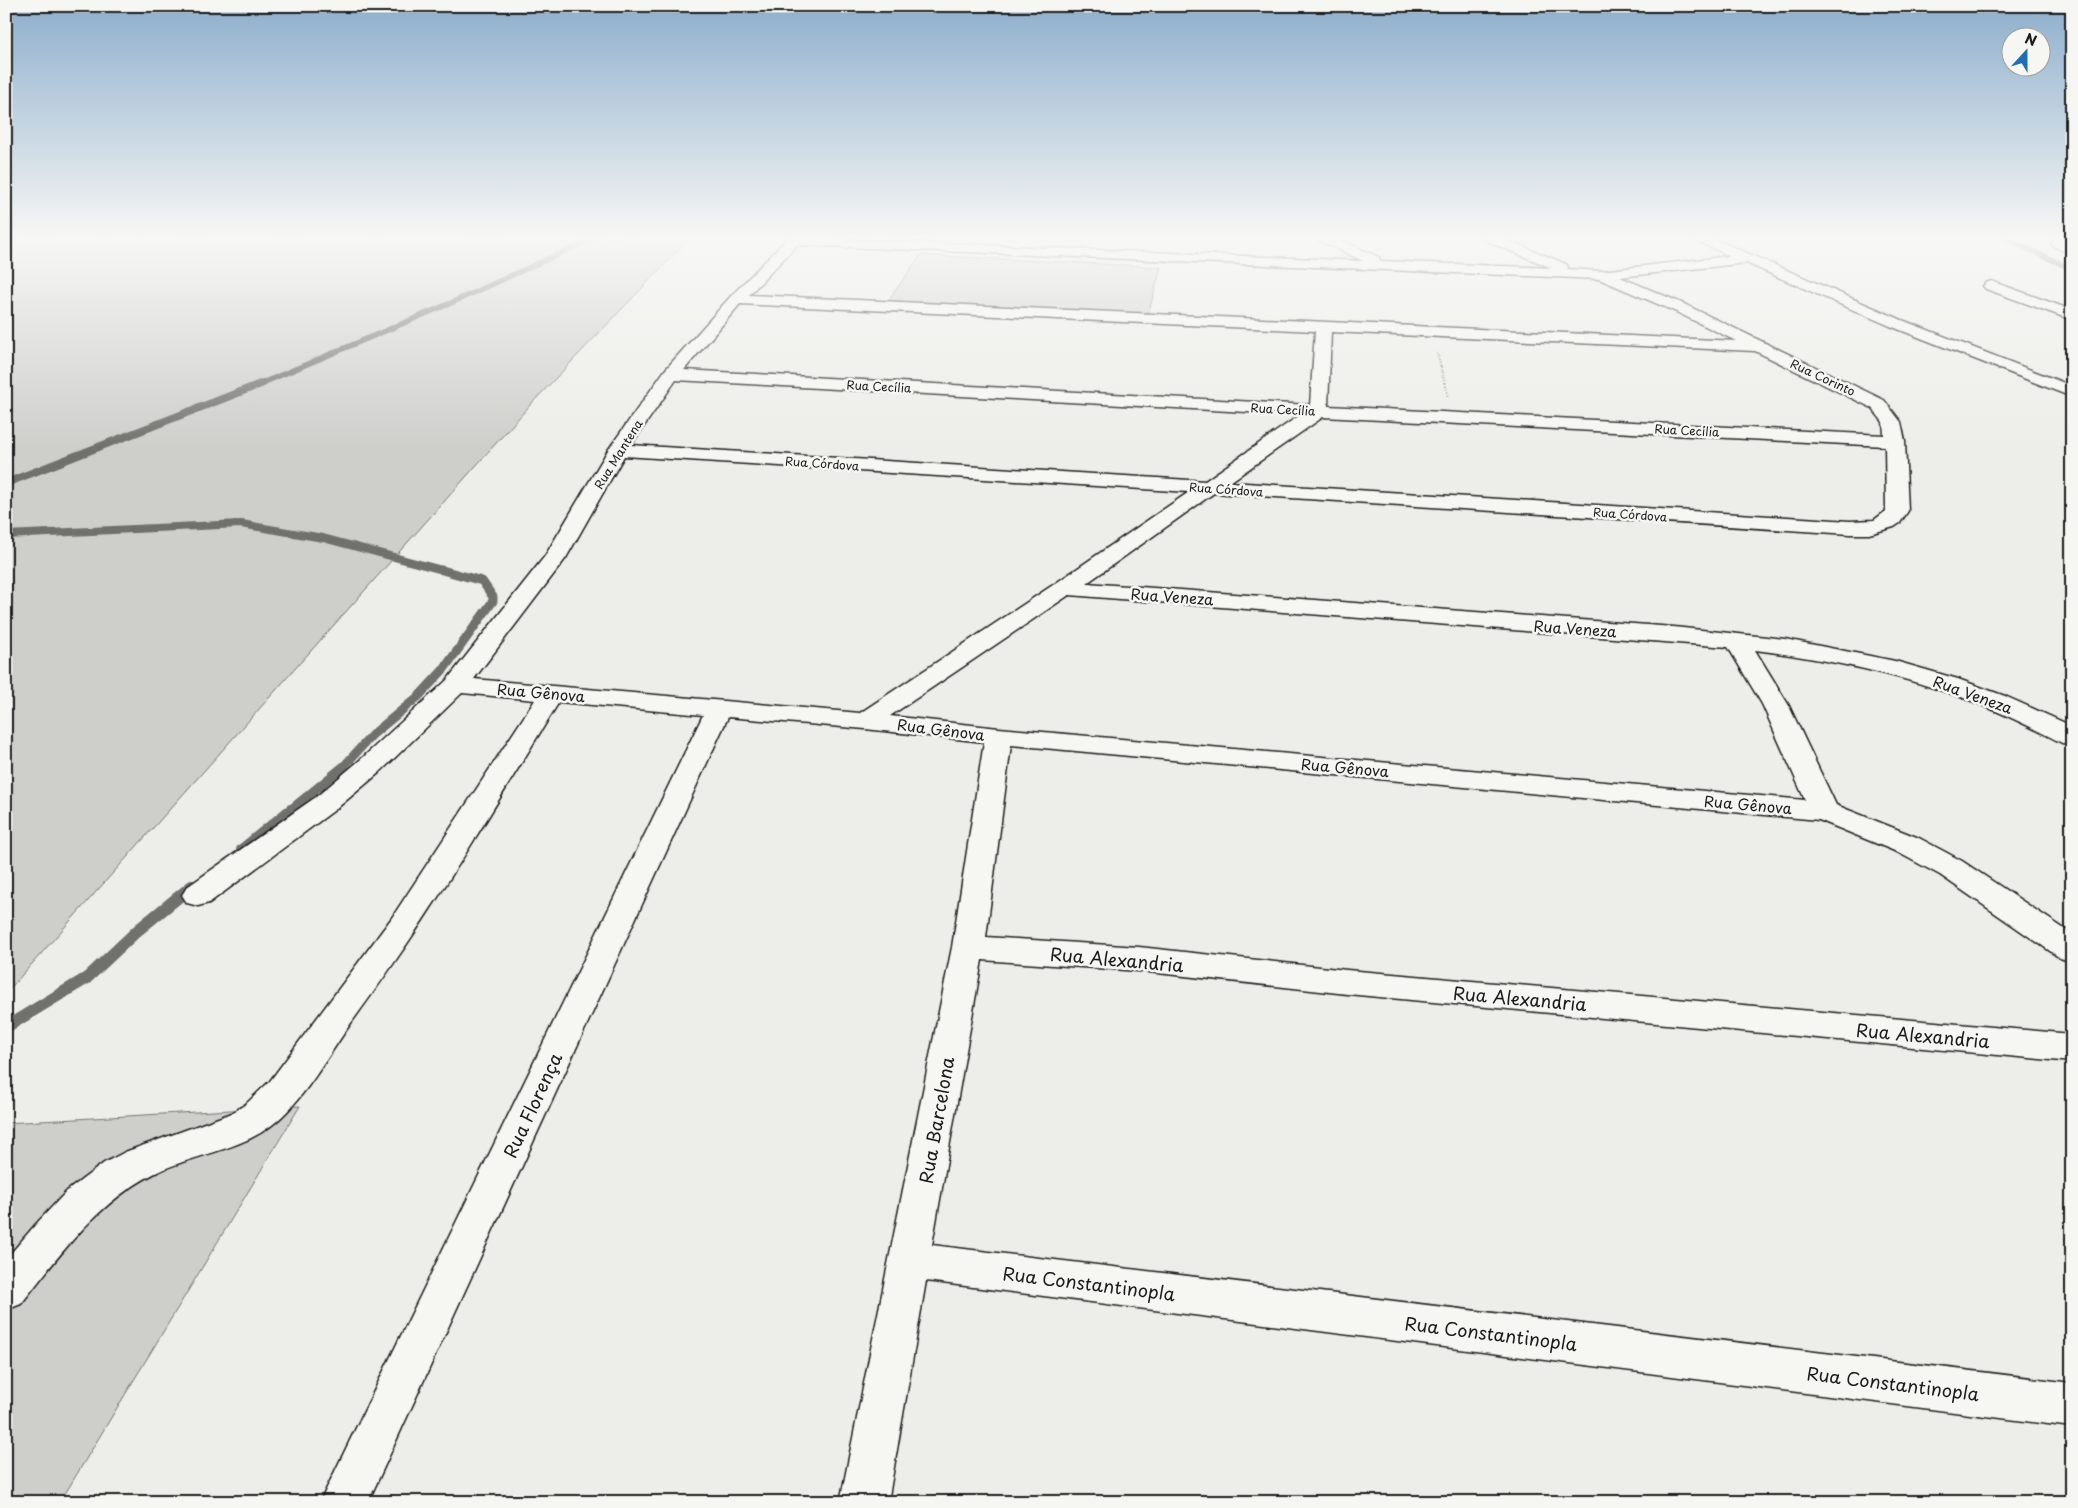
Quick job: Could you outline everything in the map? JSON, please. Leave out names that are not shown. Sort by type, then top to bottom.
[{"type":"street","name":"Rua Mantena","points":[[198,896],[326,803],[370,766],[456,685],[555,558],[618,450],[671,374],[729,307]]},
{"type":"street","points":[[900,307],[1323,329],[1761,348]]},
{"type":"street","name":"Rua Corinto","points":[[1679,307],[1878,404],[1892,422],[1895,441],[1896,516],[1892,521],[1883,525],[1834,526]]},
{"type":"street","points":[[1860,307],[2072,392]]},
{"type":"street","points":[[2051,307],[2072,315]]},
{"type":"street","points":[[1319,411],[1323,329]]},
{"type":"street","name":"Rua Cecília","points":[[671,374],[1319,411],[1895,441]]},
{"type":"street","name":"Rua Gênova","points":[[865,720],[1064,588],[1319,411]]},
{"type":"street","name":"Rua Córdova","points":[[618,450],[1834,526]]},
{"type":"street","name":"Rua Veneza","points":[[1064,588],[1784,646],[1849,658],[1950,684],[2010,708],[2072,737]]},
{"type":"street","points":[[1737,642],[1775,704],[1824,811]]},
{"type":"street","name":"Rua Gênova","points":[[456,685],[865,720],[999,736],[1824,811],[1908,845],[1950,868],[2072,950]]},
{"type":"street","points":[[6,1291],[68,1215],[101,1184],[140,1162],[233,1129],[259,1114],[283,1091],[402,927],[552,693]]},
{"type":"street","name":"Rua Florença","points":[[344,1502],[720,708]]},
{"type":"street","name":"Rua Barcelona","points":[[864,1502],[968,947],[999,736]]},
{"type":"street","name":"Rua Alexandria","points":[[968,947],[1139,959],[1347,982],[2072,1048]]},
{"type":"street","name":"Rua Constantinopla","points":[[910,1261],[2072,1405]]},
{"type":"path","points":[[1433,333],[1454,418]]},
{"type":"shaded area","points":[[6,307],[624,307],[531,404],[6,993]]},
{"type":"shaded area","points":[[962,307],[1150,307],[1147,318]]},
{"type":"shaded area","points":[[300,1106],[60,1502],[6,1502],[6,1123]]},
{"type":"waterway","points":[[260,384],[441,307]]},
{"type":"waterway","points":[[6,483],[263,383]]},
{"type":"waterway","points":[[6,535],[241,524],[323,538],[446,571]]},
{"type":"waterway","points":[[289,811],[345,765],[372,735],[419,696],[444,669],[493,601],[493,597],[482,581],[442,570]]},
{"type":"waterway","points":[[242,850],[291,810]]},
{"type":"waterway","points":[[6,1027],[87,978],[138,930],[192,886]]}]
